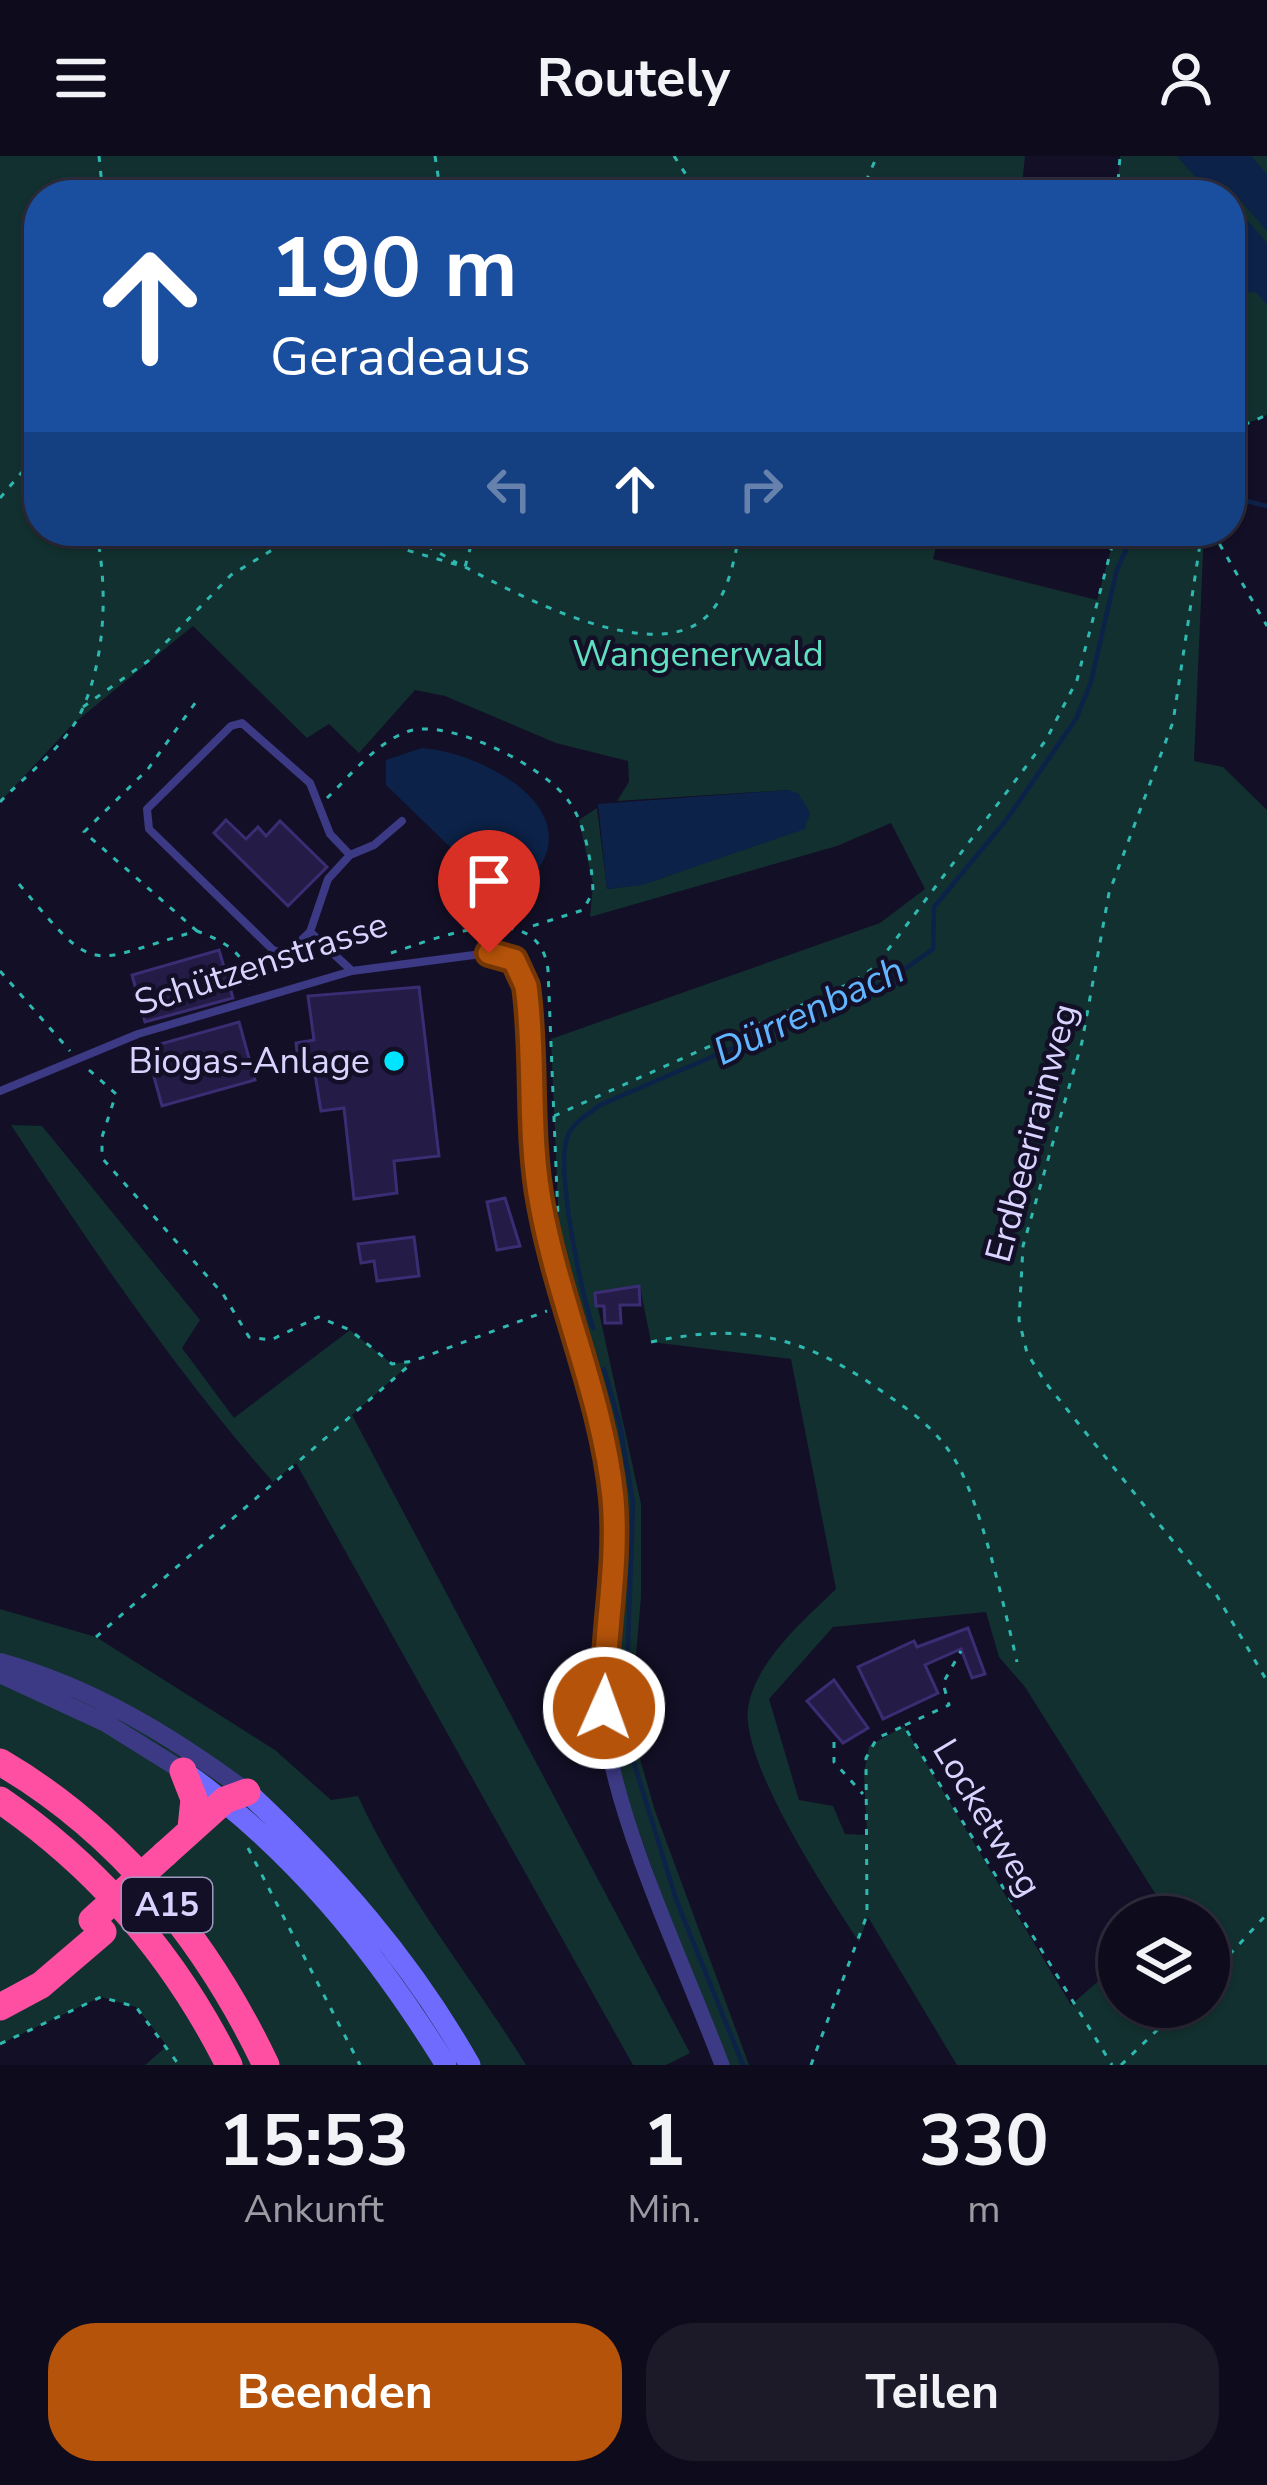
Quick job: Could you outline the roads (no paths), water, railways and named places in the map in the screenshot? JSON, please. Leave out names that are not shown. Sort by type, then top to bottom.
[{"type":"highway","name":"A15","points":[[0,1762],[78,1816],[145,1880],[206,1956],[263,2061]]},
{"type":"highway","points":[[171,1860],[191,1828],[194,1799],[182,1771]]},
{"type":"highway","name":"A15","points":[[0,1800],[72,1855],[171,1966],[229,2065]]},
{"type":"highway","points":[[191,1828],[237,1808]]},
{"type":"highway","points":[[0,2007],[41,1985],[171,1860],[237,1808]]},
{"type":"highway","points":[[0,1826],[72,1855]]},
{"type":"highway","points":[[0,1990],[98,1926]]},
{"type":"main road","points":[[182,1771],[360,1905],[434,2005],[470,2065]]},
{"type":"main road","points":[[237,1808],[345,1919],[446,2065]]},
{"type":"street","points":[[552,1263],[595,1404],[612,1494],[615,1588],[603,1676],[608,1745],[722,2065]]},
{"type":"street","points":[[0,1662],[133,1717],[237,1808]]},
{"type":"street","points":[[0,1675],[106,1723],[182,1771]]},
{"type":"lane","points":[[350,855],[330,834],[310,783],[242,723],[231,726],[144,815],[149,829],[273,950],[287,954],[310,932],[328,880],[350,855],[374,845],[402,820]]},
{"type":"lane","points":[[310,932],[352,971],[489,953],[507,956],[520,967],[529,1007],[535,1157],[552,1263]]},
{"type":"lane","name":"Schützenstrasse","points":[[0,1091],[75,1057],[352,971]]},
{"type":"water","points":[[1177,156],[1251,156],[1267,174],[1267,231],[1245,206],[1245,180],[1198,180]]},
{"type":"water","points":[[1245,217],[1267,243],[1267,305],[1257,293],[1245,292]]},
{"type":"water","points":[[422,748],[472,760],[498,773],[539,807],[548,829],[547,852],[532,877],[514,885],[485,881],[386,785],[386,760]]},
{"type":"water","points":[[789,790],[799,794],[810,813],[805,829],[642,885],[607,889],[598,804]]},
{"type":"waterway","name":"Dürrenbach","points":[[1245,501],[1267,506]]},
{"type":"waterway","name":"Dürrenbach","points":[[593,1328],[567,1203],[564,1155],[573,1128],[600,1105],[888,981],[933,949],[934,907],[1007,819],[1076,719],[1091,682],[1117,569],[1128,546]]},
{"type":"waterway","name":"Dürrenbach","points":[[604,1369],[620,1425],[633,1502],[625,1734],[677,1902],[743,2065]]},
{"type":"place","name":"Biogas-Anlage","points":[[394,1061]]},
{"type":"park label","name":"Wangenerwald","points":[[698,654]]}]
